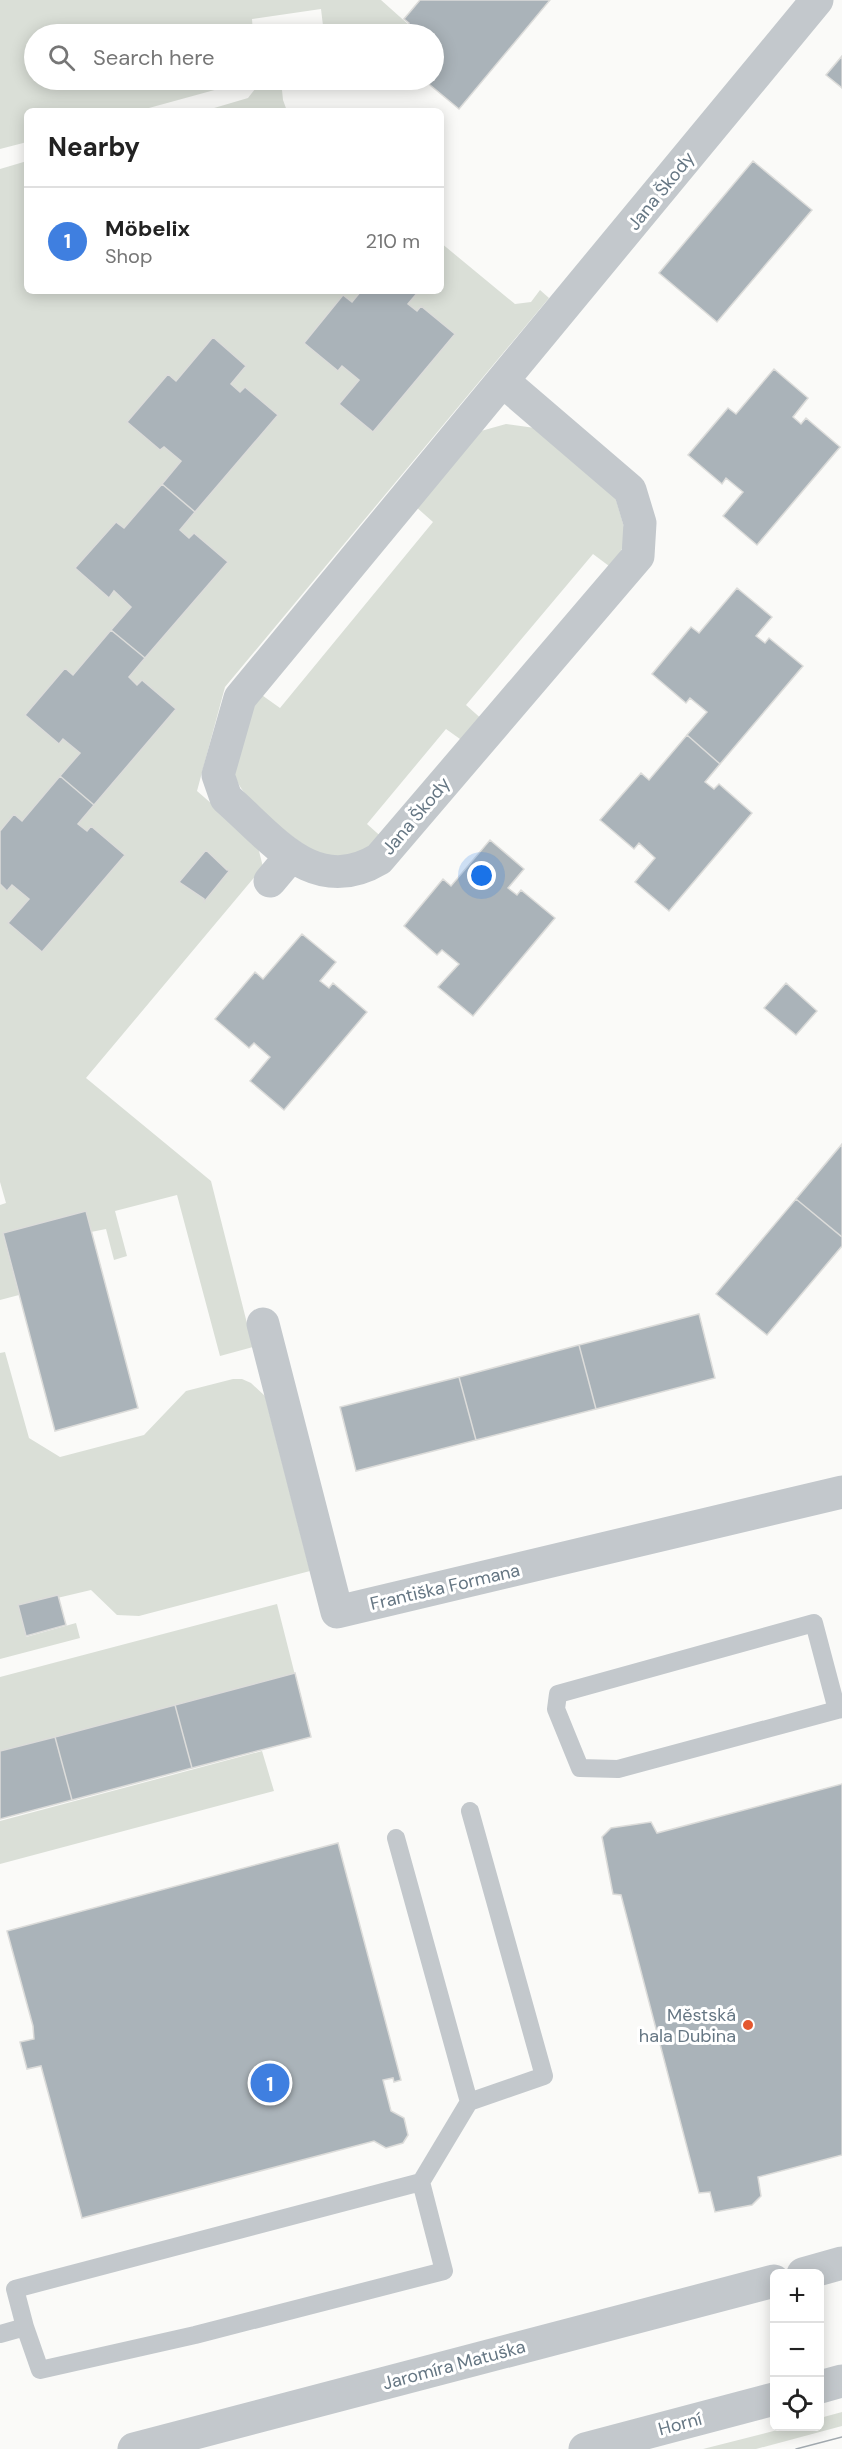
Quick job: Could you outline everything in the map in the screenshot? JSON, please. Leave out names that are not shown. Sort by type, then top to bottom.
[{"type":"street","name":"Jana Škody","points":[[504,382],[630,490],[640,523],[638,556],[379,860],[363,869],[346,873],[318,871],[291,856],[226,798],[221,789],[218,775],[240,698],[504,382],[817,0]]},
{"type":"street","points":[[270,881],[291,856]]},
{"type":"street","name":"Františka Formana","points":[[263,1324],[337,1612],[842,1492]]},
{"type":"street","points":[[821,2269],[842,2263]]},
{"type":"street","name":"Jaromíra Matuška","points":[[134,2449],[770,2282]]},
{"type":"street","points":[[824,2386],[842,2381]]},
{"type":"street","name":"Horní","points":[[585,2449],[770,2400]]},
{"type":"lane","points":[[814,1623],[839,1710],[618,1769],[580,1768],[556,1709],[558,1694],[814,1623]]},
{"type":"lane","points":[[421,2182],[444,2271],[195,2335],[40,2370],[15,2289],[421,2182],[469,2102],[544,2076],[470,1811]]},
{"type":"lane","points":[[396,1838],[469,2102]]},
{"type":"lane","points":[[0,2334],[25,2327]]},
{"type":"shaded area","points":[[0,0],[381,0],[408,24],[323,24],[321,9],[252,19],[252,24],[24,24],[24,90],[215,90],[149,108],[24,108],[24,143],[0,149]]},
{"type":"shaded area","points":[[254,90],[282,90],[286,108],[214,108],[248,98]]},
{"type":"shaded area","points":[[24,162],[24,294],[444,294],[444,245],[515,304],[531,302],[540,290],[549,298],[225,687],[197,791],[257,843],[263,867],[86,1078],[211,1181],[253,1347],[220,1356],[177,1195],[115,1211],[127,1256],[114,1260],[106,1229],[91,1232],[85,1212],[3,1234],[19,1295],[0,1300],[0,1205],[6,1203],[0,1182],[0,169]]},
{"type":"shaded area","points":[[506,424],[535,428],[614,493],[627,537],[613,569],[593,554],[466,705],[485,722],[467,744],[446,729],[367,824],[386,841],[365,854],[353,858],[325,856],[317,853],[268,817],[244,793],[237,781],[234,761],[246,721],[259,693],[280,708],[433,522],[415,506],[481,431]]},
{"type":"shaded area","points":[[5,1352],[29,1438],[60,1457],[144,1435],[186,1391],[233,1379],[242,1379],[251,1383],[265,1396],[310,1571],[139,1616],[117,1615],[91,1590],[19,1607],[26,1637],[76,1623],[80,1638],[0,1659],[0,1353]]},
{"type":"shaded area","points":[[277,1604],[295,1675],[0,1753],[0,1677]]},
{"type":"shaded area","points":[[262,1751],[274,1791],[0,1864],[0,1821]]},
{"type":"shaded area","points":[[842,2412],[842,2426],[824,2431],[824,2417]]},
{"type":"shaded area","points":[[773,2431],[823,2431],[756,2449],[703,2449]]},
{"type":"building","points":[[420,0],[550,0],[459,109],[436,90],[444,90],[444,24],[408,24],[404,19]]},
{"type":"building","points":[[842,56],[842,88],[826,75]]},
{"type":"building","points":[[753,161],[812,210],[717,322],[659,273]]},
{"type":"building","points":[[359,294],[416,294],[408,304],[417,311],[421,306],[455,334],[373,432],[339,404],[359,380],[342,366],[338,371],[304,343],[343,295],[352,302]]},
{"type":"building","points":[[213,337],[246,366],[231,384],[240,392],[245,387],[278,415],[195,512],[162,484],[181,461],[164,447],[160,450],[127,422],[168,374],[176,381]]},
{"type":"building","points":[[774,369],[808,398],[793,417],[801,424],[806,418],[840,447],[757,545],[723,516],[743,492],[726,478],[722,484],[688,455],[728,408],[736,414]]},
{"type":"building","points":[[162,484],[195,512],[180,530],[189,538],[194,533],[228,562],[145,658],[111,630],[131,607],[114,591],[109,598],[75,568],[116,522],[124,528]]},
{"type":"building","points":[[737,588],[772,617],[756,636],[765,643],[769,638],[803,666],[720,764],[687,735],[707,712],[690,698],[686,703],[652,674],[691,627],[699,633]]},
{"type":"building","points":[[111,630],[145,658],[129,677],[137,685],[142,680],[176,709],[94,805],[60,776],[80,753],[63,739],[59,744],[25,715],[65,668],[73,675]]},
{"type":"building","points":[[687,735],[720,764],[705,782],[714,789],[719,784],[752,813],[669,911],[635,882],[655,858],[639,843],[634,849],[600,820],[641,773],[649,780]]},
{"type":"building","points":[[60,776],[94,805],[78,824],[87,831],[91,826],[125,855],[42,952],[8,923],[29,899],[12,885],[7,891],[0,884],[0,831],[14,814],[22,821]]},
{"type":"building","points":[[490,840],[524,869],[508,888],[517,895],[521,890],[555,918],[473,1016],[438,987],[459,964],[442,950],[437,955],[404,926],[443,879],[451,886]]},
{"type":"building","points":[[206,850],[227,870],[230,870],[204,902],[204,899],[179,882]]},
{"type":"building","points":[[302,934],[336,962],[320,981],[329,988],[333,983],[367,1012],[284,1110],[250,1081],[270,1057],[254,1043],[249,1048],[215,1019],[255,972],[263,979]]},
{"type":"building","points":[[786,983],[817,1011],[796,1035],[764,1008]]},
{"type":"building","points":[[842,1144],[842,1237],[796,1199]]},
{"type":"building","points":[[796,1199],[842,1237],[842,1246],[767,1335],[716,1294]]},
{"type":"building","points":[[86,1211],[138,1408],[55,1431],[3,1233]]},
{"type":"building","points":[[699,1314],[715,1378],[596,1409],[579,1345]]},
{"type":"building","points":[[579,1345],[596,1409],[476,1440],[459,1377]]},
{"type":"building","points":[[459,1377],[476,1440],[356,1471],[340,1407]]},
{"type":"building","points":[[58,1595],[66,1625],[26,1636],[18,1605]]},
{"type":"building","points":[[295,1673],[311,1737],[192,1768],[175,1705]]},
{"type":"building","points":[[175,1705],[192,1768],[72,1800],[55,1737]]},
{"type":"building","points":[[55,1737],[72,1800],[0,1819],[0,1751]]},
{"type":"building","name":"Městská hala Dubina","points":[[842,1784],[842,2155],[758,2177],[761,2196],[752,2205],[715,2212],[710,2192],[699,2193],[621,1895],[613,1894],[602,1837],[611,1828],[651,1822],[657,1833]]},
{"type":"building","points":[[338,1843],[401,2080],[394,2082],[393,2078],[383,2080],[391,2111],[404,2118],[408,2135],[403,2143],[386,2148],[374,2141],[82,2218],[41,2066],[27,2069],[20,2042],[34,2039],[33,2026],[7,1931]]},
{"type":"tram line","points":[[796,2449],[842,2437]]},
{"type":"place","name":"Městská hala Dubina","points":[[748,2025]]},
{"type":"place","name":"Möbelix","points":[[270,2083]]}]
